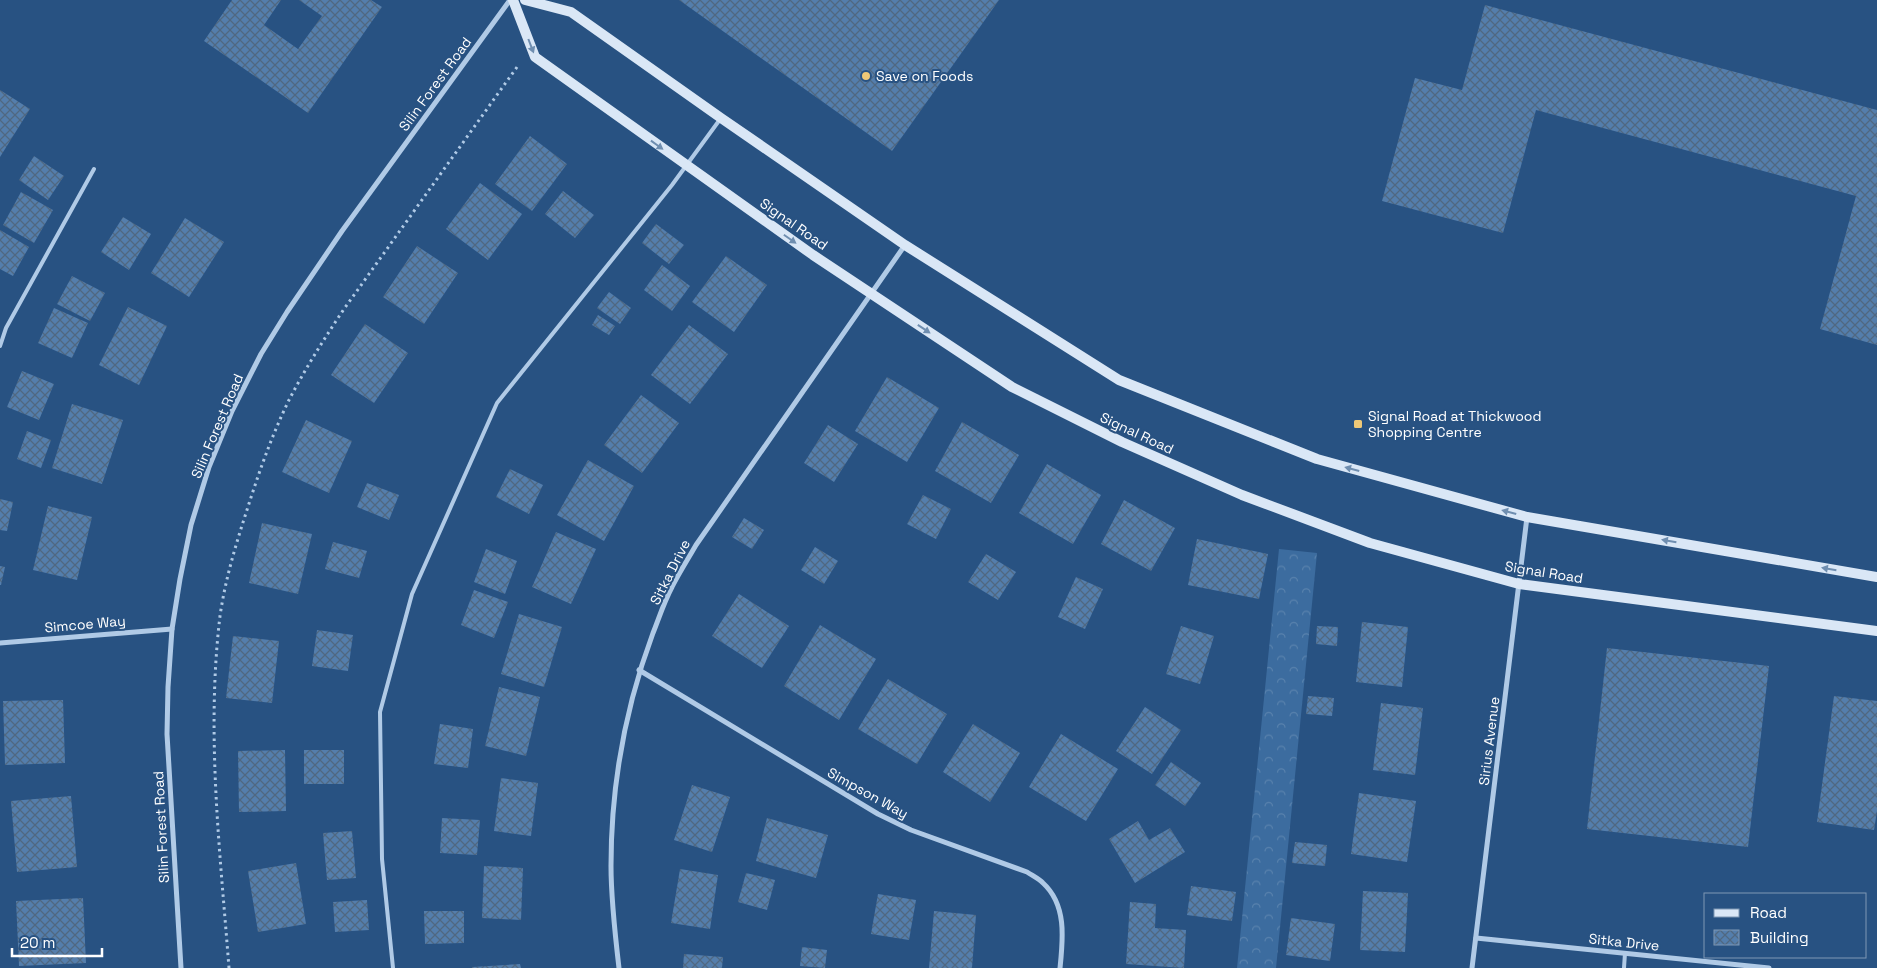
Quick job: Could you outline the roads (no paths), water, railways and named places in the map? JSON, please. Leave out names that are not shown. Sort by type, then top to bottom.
[{"type":"street","name":"Signal Road","points":[[512,0],[535,57],[871,294],[1012,387],[1122,442],[1242,495],[1370,543],[1519,584],[1877,631]]},
{"type":"street","name":"Silin Forest Road","points":[[181,968],[167,734],[172,629],[191,525],[209,467],[232,412],[261,354],[287,312],[342,231],[512,0]]},
{"type":"street","points":[[525,0],[571,12],[905,245],[1119,380],[1317,459],[1527,517],[1877,577]]},
{"type":"street","name":"Sitka Drive","points":[[618,968],[611,868],[612,821],[618,768],[627,718],[639,670],[671,589],[696,545],[905,245]]},
{"type":"street","name":"Sirius Avenue","points":[[1472,968],[1527,517]]},
{"type":"street","name":"Simcoe Way","points":[[0,643],[172,629]]},
{"type":"street","name":"Simpson Way","points":[[639,670],[878,814],[910,830],[1028,872],[1044,884],[1057,901],[1063,939],[1060,968]]},
{"type":"street","name":"Sitka Drive","points":[[1476,938],[1769,968]]},
{"type":"lane","points":[[393,968],[382,859],[380,712],[412,594],[497,403],[687,166],[721,118]]},
{"type":"lane","points":[[0,346],[6,328],[94,169]]},
{"type":"lane","points":[[1624,968],[1625,953]]},
{"type":"place","name":"Save on Foods","points":[[866,76]]},
{"type":"place","name":"Signal Road at Thickwood Shopping Centre","points":[[1358,424]]}]
